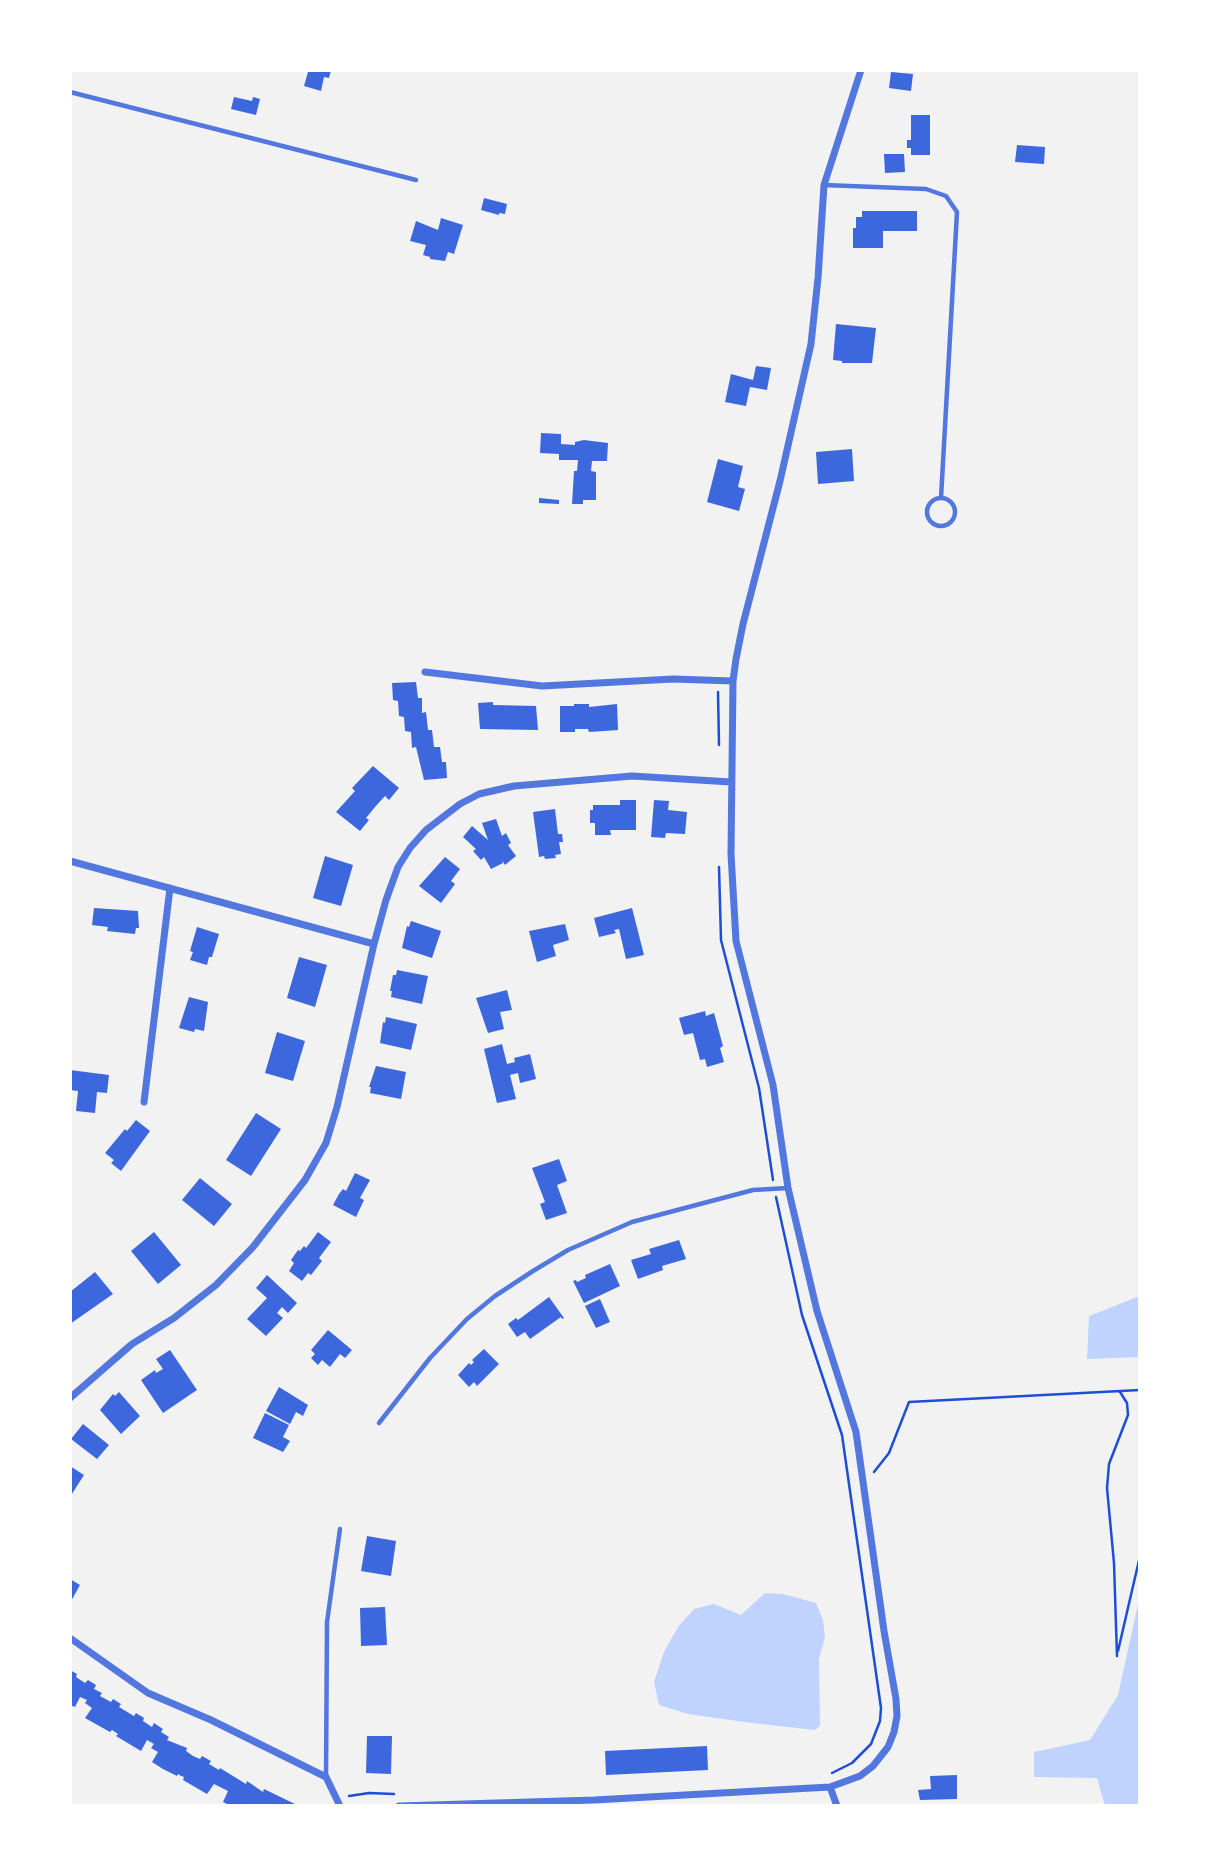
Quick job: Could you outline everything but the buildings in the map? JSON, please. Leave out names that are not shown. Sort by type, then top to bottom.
[{"type":"street","points":[[399,1806],[594,1800],[830,1787],[860,1776],[873,1766],[888,1747],[897,1716],[856,1432],[817,1311],[788,1188],[773,1085],[736,941],[732,887],[733,681],[743,624],[780,481],[811,344],[824,185],[861,70]]},
{"type":"street","points":[[425,672],[542,687],[673,679],[733,681]]},
{"type":"street","points":[[70,1398],[132,1344],[174,1318],[216,1285],[253,1247],[306,1180],[326,1143],[337,1107],[374,944],[398,867],[410,848],[445,815],[479,794],[514,786],[632,776],[731,782]]},
{"type":"street","points":[[70,861],[374,944]]},
{"type":"street","points":[[144,1102],[170,888]]},
{"type":"street","points":[[70,1638],[148,1693],[211,1720],[326,1777],[340,1806]]},
{"type":"street","points":[[830,1787],[837,1806]]},
{"type":"lane","points":[[70,92],[416,180]]},
{"type":"lane","points":[[824,185],[926,189],[946,196],[957,212],[942,498]]},
{"type":"lane","points":[[942,498],[952,503],[955,514],[944,526],[932,523],[927,513],[931,502],[942,498]]},
{"type":"lane","points":[[379,1423],[430,1359],[467,1319],[495,1296],[568,1250],[632,1222],[752,1189],[788,1188]]},
{"type":"lane","points":[[326,1777],[327,1622],[340,1529]]},
{"type":"path","points":[[864,1486],[889,1453],[909,1402],[1140,1390]]},
{"type":"path","points":[[1120,1391],[1127,1403],[1128,1415],[1109,1464],[1107,1488],[1114,1563],[1116,1656],[1140,1556]]},
{"type":"water","points":[[1140,1296],[1140,1357],[1087,1359],[1089,1316]]},
{"type":"water","points":[[765,1593],[783,1594],[816,1603],[823,1620],[825,1637],[819,1659],[820,1726],[815,1730],[752,1723],[688,1714],[659,1705],[654,1682],[664,1652],[678,1627],[694,1609],[714,1604],[741,1615]]},
{"type":"water","points":[[1140,1595],[1140,1806],[1105,1806],[1097,1778],[1034,1777],[1034,1752],[1090,1740],[1118,1695]]}]
